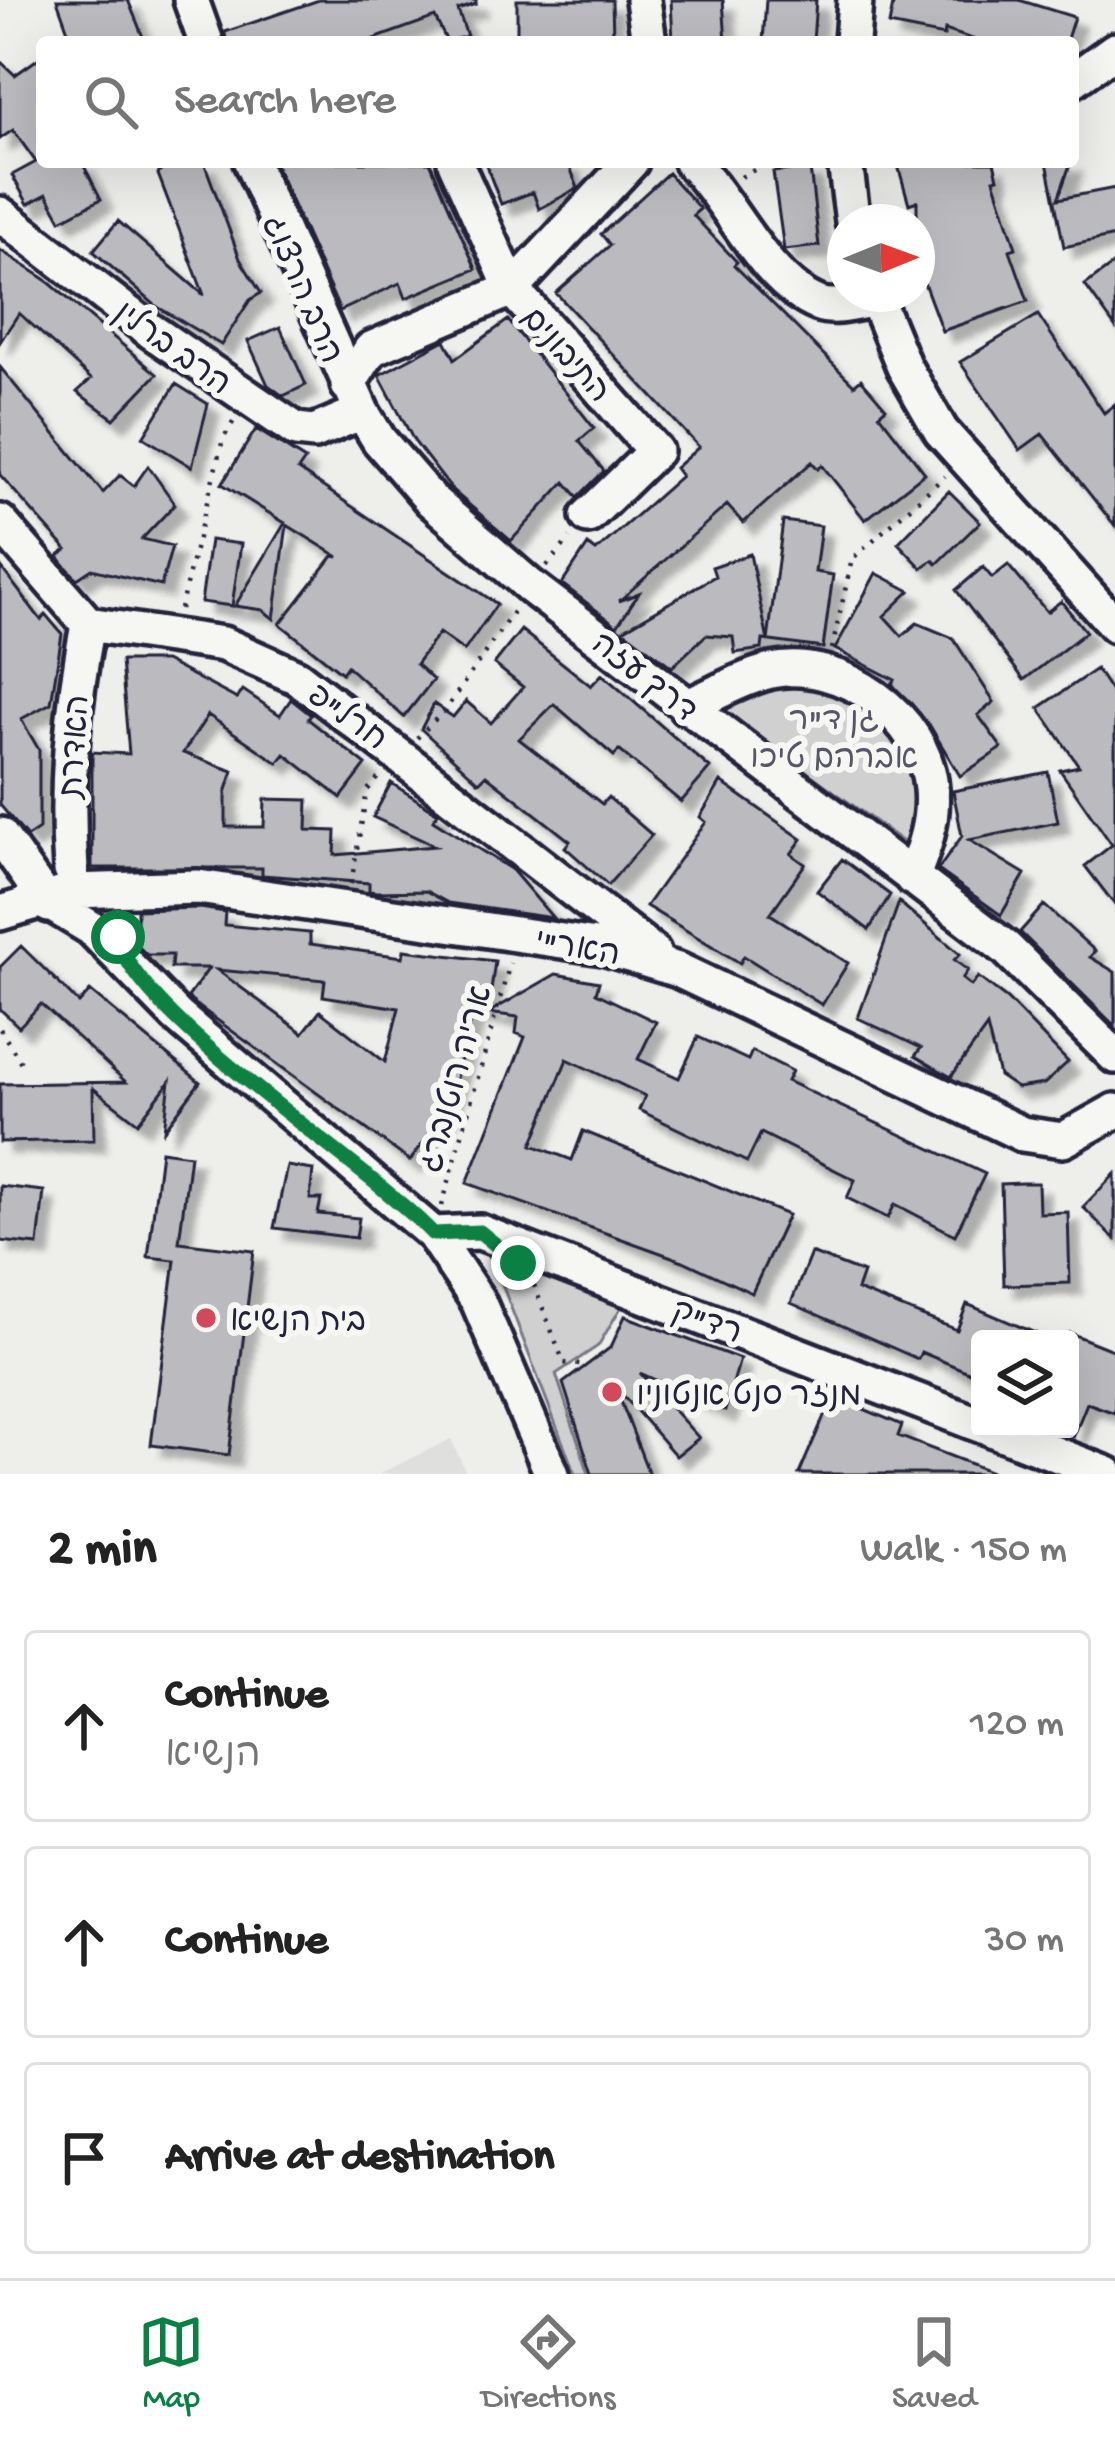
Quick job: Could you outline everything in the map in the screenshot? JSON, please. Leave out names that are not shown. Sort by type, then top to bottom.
[{"type":"street","points":[[191,0],[206,36]]},
{"type":"street","points":[[201,0],[207,36]]},
{"type":"street","points":[[644,0],[648,36]]},
{"type":"street","points":[[852,36],[855,0]]},
{"type":"street","points":[[1079,77],[1113,57]]},
{"type":"street","name":"הרב הרצוג","points":[[254,168],[325,338],[356,399]]},
{"type":"street","name":"התיבונים","points":[[458,168],[512,290],[655,451],[588,516]]},
{"type":"street","points":[[325,338],[351,349],[371,349],[512,290],[625,168]]},
{"type":"street","points":[[696,168],[742,231],[798,291],[827,305]]},
{"type":"street","points":[[846,168],[851,204]]},
{"type":"street","name":"הרב ברלין","points":[[0,214],[247,399],[296,430],[314,432],[356,399]]},
{"type":"street","points":[[881,312],[917,394],[964,458],[1115,625]]},
{"type":"street","points":[[356,399],[371,349]]},
{"type":"street","name":"דרך עזה","points":[[356,399],[379,440],[431,500],[530,586],[1006,948],[1115,1056]]},
{"type":"street","points":[[0,522],[88,624]]},
{"type":"street","name":"חרל\"פ","points":[[88,624],[174,636],[260,657],[297,677],[678,970]]},
{"type":"street","name":"האדרת","points":[[71,869],[65,792],[70,717],[88,624]]},
{"type":"street","points":[[686,707],[773,670],[826,672],[864,690],[903,724],[925,762],[931,817],[912,878]]},
{"type":"street","points":[[0,835],[68,927],[136,990],[177,1016]]},
{"type":"street","points":[[124,962],[118,912],[140,888]]},
{"type":"street","name":"האר\"י","points":[[0,916],[44,897],[140,888],[232,890],[574,942],[678,970],[1022,1134],[1064,1140],[1115,1111]]},
{"type":"street","points":[[0,890],[44,897],[91,928],[177,1016],[433,1234],[478,1301],[552,1474]]},
{"type":"street","points":[[574,942],[586,932],[594,908]]},
{"type":"street","points":[[0,916],[68,927]]},
{"type":"street","name":"רד\"ק","points":[[433,1234],[480,1232],[971,1422]]},
{"type":"street","points":[[1014,1438],[1107,1474]]},
{"type":"path","points":[[174,636],[223,439],[247,399]]},
{"type":"path","points":[[826,672],[852,559],[964,458]]},
{"type":"path","points":[[349,908],[367,791],[446,709],[530,586],[588,516]]},
{"type":"path","name":"אריה רוטנברג","points":[[433,1234],[517,934]]},
{"type":"path","points":[[0,1029],[23,1066]]},
{"type":"path","points":[[530,1275],[565,1363],[588,1366]]},
{"type":"shaded area","points":[[451,1439],[467,1474],[379,1474]]},
{"type":"green space","name":"גן ד\"ר אברהם טיכו","points":[[784,681],[843,691],[918,756],[914,850],[717,706]]},
{"type":"green space","points":[[521,1254],[623,1304],[598,1346],[556,1374],[589,1474],[575,1474],[500,1279]]},
{"type":"building","points":[[57,0],[128,0],[143,36],[70,36]]},
{"type":"building","points":[[319,0],[476,0],[458,10],[467,36],[444,36],[435,17],[383,36],[225,36],[225,32]]},
{"type":"building","points":[[517,0],[612,0],[613,36],[517,36]]},
{"type":"building","points":[[671,0],[723,0],[726,36],[673,36]]},
{"type":"building","points":[[766,0],[816,0],[813,36],[763,36]]},
{"type":"building","points":[[894,0],[1019,0],[1074,17],[1068,36],[963,36],[945,30],[944,36],[889,25]]},
{"type":"building","points":[[36,60],[36,162],[13,130],[0,139],[0,61],[15,75]]},
{"type":"building","points":[[36,162],[36,168],[85,168],[101,199],[61,220],[47,194],[28,204],[12,175]]},
{"type":"building","points":[[164,168],[206,168],[240,259],[261,293],[250,300],[221,345],[156,306],[93,251],[118,221],[204,295],[158,174]]},
{"type":"building","points":[[277,168],[433,168],[476,269],[406,298],[400,283],[340,311]]},
{"type":"building","points":[[487,168],[570,168],[578,188],[539,209],[533,192],[501,204]]},
{"type":"building","points":[[810,168],[819,246],[784,250],[773,172]]},
{"type":"building","points":[[899,168],[996,168],[998,178],[994,179],[1016,248],[1010,250],[1028,301],[942,331],[935,312],[935,204],[909,204]]},
{"type":"building","points":[[1048,168],[1069,168],[1058,199],[1115,188],[1115,236],[1064,247]]},
{"type":"building","points":[[668,173],[700,209],[693,215],[737,262],[734,265],[854,385],[861,379],[886,408],[879,414],[925,473],[865,520],[822,465],[818,469],[812,462],[743,523],[727,505],[619,601],[639,593],[617,626],[562,584],[588,545],[596,551],[681,476],[675,468],[699,447],[556,293],[610,245],[601,234]]},
{"type":"building","points":[[0,250],[45,279],[157,374],[114,419],[77,392],[91,379],[19,313],[0,342]]},
{"type":"building","points":[[1115,263],[1115,327],[1085,285]]},
{"type":"building","points":[[1038,315],[1104,413],[1115,404],[1115,526],[1042,434],[1020,450],[960,362]]},
{"type":"building","points":[[508,320],[594,428],[579,441],[604,471],[578,497],[565,482],[511,541],[452,490],[414,441],[379,375],[445,340],[455,359]]},
{"type":"building","points":[[280,327],[306,385],[283,396],[268,385],[248,341]]},
{"type":"building","points":[[0,367],[103,493],[120,475],[134,486],[148,466],[175,504],[142,539],[172,546],[161,586],[92,569],[77,579],[63,563],[58,556],[67,550],[0,475]]},
{"type":"building","points":[[176,384],[208,404],[192,467],[143,437]]},
{"type":"building","points":[[256,429],[305,460],[298,470],[497,604],[464,651],[439,633],[416,664],[433,680],[404,717],[347,666],[342,673],[280,624],[333,556],[339,557],[287,525],[274,619],[263,610],[235,606],[285,523],[222,484]]},
{"type":"building","points":[[949,491],[980,522],[937,564],[933,560],[922,568],[898,543]]},
{"type":"building","points":[[783,521],[821,526],[815,572],[833,575],[823,648],[768,641]]},
{"type":"building","points":[[210,540],[241,544],[232,606],[201,602]]},
{"type":"building","points":[[750,554],[768,641],[763,640],[762,649],[735,653],[733,637],[706,635],[672,667],[623,630],[715,576],[712,567]]},
{"type":"building","points":[[1008,565],[1047,612],[1061,601],[1086,632],[1024,680],[956,590],[983,567],[992,578]]},
{"type":"building","points":[[0,566],[41,620],[46,615],[62,634],[51,703],[21,719],[39,750],[39,829],[27,837],[0,805]]},
{"type":"building","points":[[876,573],[910,591],[884,616],[902,636],[917,623],[953,638],[994,702],[978,715],[1002,748],[960,776],[930,726],[892,684],[895,680],[835,649]]},
{"type":"building","points":[[521,630],[591,686],[602,674],[710,768],[681,802],[619,750],[614,756],[554,704],[519,739],[602,804],[608,797],[652,835],[608,885],[565,847],[570,841],[486,775],[479,782],[421,729],[434,704],[453,717],[466,701],[491,723],[523,687],[494,664]]},
{"type":"building","points":[[121,661],[165,661],[237,699],[243,690],[280,715],[291,699],[311,715],[308,719],[366,765],[341,798],[285,754],[278,763],[208,715],[183,753],[233,771],[226,793],[226,827],[264,827],[265,799],[308,800],[307,830],[336,831],[335,855],[435,846],[373,817],[391,783],[438,813],[433,820],[512,870],[553,918],[448,903],[426,891],[377,892],[369,891],[369,883],[262,875],[262,868],[92,868],[92,752],[129,754]]},
{"type":"building","points":[[1096,669],[1115,698],[1115,905],[1085,866],[1112,845],[1060,770],[1079,766],[1039,708]]},
{"type":"building","points":[[1048,772],[1058,822],[969,840],[1025,874],[1001,915],[938,870],[962,836],[953,791]]},
{"type":"building","points":[[721,782],[802,839],[791,854],[805,864],[770,914],[848,963],[822,1005],[744,956],[740,963],[646,906],[706,822],[700,817]]},
{"type":"building","points":[[842,859],[890,895],[869,930],[817,891]]},
{"type":"building","points":[[899,902],[960,954],[954,960],[968,970],[962,979],[971,986],[978,977],[1007,999],[1068,1062],[1044,1084],[1017,1088],[999,1076],[987,1027],[951,1077],[915,1056],[921,1048],[858,1018]]},
{"type":"building","points":[[1044,905],[1095,951],[1090,957],[1115,972],[1115,1026],[1020,932]]},
{"type":"building","points":[[200,908],[225,912],[224,925],[310,933],[310,944],[403,957],[404,950],[495,961],[488,1013],[473,1012],[448,1109],[410,1161],[191,1001],[188,997],[209,968],[171,968],[172,955],[147,955],[137,945],[137,910]],"holes":[[[217,970],[325,980],[323,996],[399,1008],[385,1062],[320,1011],[303,1033]]]},
{"type":"building","points":[[21,946],[79,1003],[90,991],[200,1082],[164,1130],[170,1081],[138,1123],[93,1088],[94,1140],[0,1142],[0,1084],[126,1082],[41,1004],[19,1027],[0,1009],[0,967]]},
{"type":"building","points":[[556,974],[599,982],[596,993],[656,1022],[638,1059],[679,1078],[698,1037],[748,1060],[752,1051],[792,1071],[787,1081],[985,1174],[955,1235],[895,1204],[888,1218],[847,1198],[855,1180],[761,1133],[747,1162],[639,1110],[645,1096],[567,1059],[532,1145],[572,1160],[583,1131],[788,1215],[752,1293],[683,1261],[467,1183],[525,1037],[516,1033],[518,1017],[488,1013]]},
{"type":"building","name":"בית הנשיא","points":[[161,1151],[190,1155],[179,1242],[254,1251],[229,1455],[151,1445],[175,1260],[148,1257]]},
{"type":"building","points":[[287,1166],[313,1170],[310,1199],[321,1199],[318,1214],[359,1218],[356,1238],[274,1228]]},
{"type":"building","points":[[1115,1174],[1115,1239],[1083,1207]]},
{"type":"building","points":[[1038,1183],[1039,1213],[1068,1212],[1070,1283],[1004,1285],[1001,1184]]},
{"type":"building","points":[[0,1186],[44,1191],[38,1245],[0,1241]]},
{"type":"building","points":[[811,1253],[863,1273],[857,1290],[957,1330],[967,1304],[1028,1330],[971,1330],[971,1373],[921,1352],[918,1359],[791,1303]]},
{"type":"building","name":"מנזר סנט אנטוניו","points":[[625,1316],[740,1359],[725,1411],[640,1373],[699,1438],[676,1456],[615,1386],[649,1474],[592,1474],[563,1383],[611,1347]]},
{"type":"building","points":[[1079,1337],[1115,1351],[1115,1413],[1087,1403],[1079,1423]]},
{"type":"building","points":[[833,1396],[902,1425],[898,1436],[997,1474],[799,1474]]},
{"type":"place","name":"בית הנשיא","points":[[206,1318]]},
{"type":"place","name":"מנזר סנט אנטוניו","points":[[612,1392]]},
{"type":"route","points":[[118,937],[124,962],[177,1016],[411,1210],[433,1234],[480,1232],[518,1263]]}]
